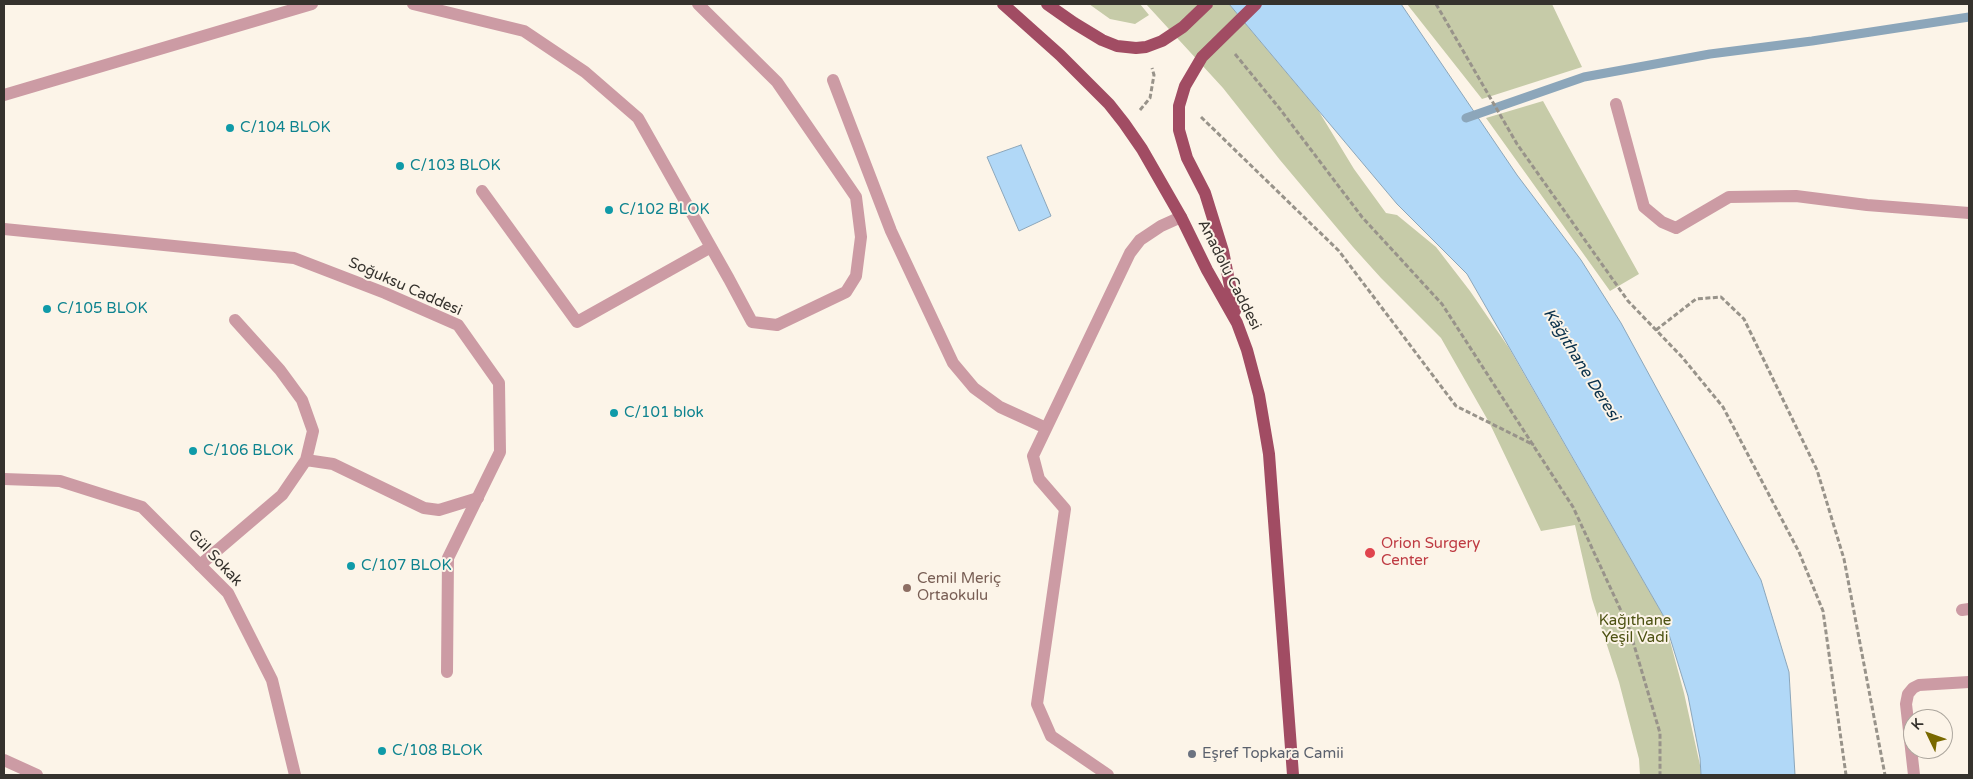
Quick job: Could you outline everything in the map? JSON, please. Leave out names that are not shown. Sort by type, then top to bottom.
[{"type":"main road","name":"Anadolu Caddesi","points":[[1003,4],[1060,55],[1109,104],[1142,149],[1181,217],[1207,270],[1238,323],[1260,395],[1269,454],[1293,775]]},
{"type":"main road","points":[[1047,4],[1074,23],[1117,46],[1136,48],[1146,47],[1162,41],[1183,27],[1206,4]]},
{"type":"main road","points":[[1238,323],[1223,251],[1205,193],[1188,158],[1178,130],[1179,106],[1191,72],[1207,52],[1256,4]]},
{"type":"street","points":[[4,95],[312,4]]},
{"type":"street","points":[[414,4],[524,31],[585,72],[638,118],[752,322],[777,326],[846,292],[856,276],[861,237],[856,197],[777,82],[698,4]]},
{"type":"street","points":[[833,80],[891,231],[953,363],[974,388],[1000,407],[1046,428]]},
{"type":"street","points":[[1616,104],[1644,207],[1662,222],[1676,228],[1729,197],[1796,196],[1867,205],[1969,213]]},
{"type":"street","points":[[482,191],[577,322],[711,247]]},
{"type":"street","points":[[1108,775],[1051,736],[1038,704],[1065,509],[1039,479],[1033,456],[1130,253],[1140,240],[1154,230],[1181,217]]},
{"type":"street","name":"Soğuksu Caddesi","points":[[4,229],[294,258],[385,293],[458,325],[499,383],[500,452],[448,558],[447,672]]},
{"type":"street","points":[[200,565],[282,495],[306,460],[313,431],[302,400],[280,370],[235,320]]},
{"type":"street","points":[[306,460],[333,464],[424,508],[439,510],[478,498]]},
{"type":"street","name":"Gül Sokak","points":[[4,479],[60,481],[142,507],[228,593],[272,680],[295,775]]},
{"type":"street","points":[[1914,775],[1906,704],[1908,694],[1919,685],[1969,682]]},
{"type":"street","points":[[4,760],[37,775]]},
{"type":"path","points":[[1436,4],[1517,144],[1628,301],[1682,356],[1723,407],[1799,552],[1823,611],[1846,775]]},
{"type":"path","points":[[1146,47],[1154,75],[1150,98]]},
{"type":"path","points":[[1234,54],[1280,109],[1362,217],[1442,304],[1535,445],[1573,507],[1629,628],[1660,733],[1660,775]]},
{"type":"path","points":[[1200,116],[1339,251],[1456,406],[1535,445]]},
{"type":"path","points":[[1656,330],[1696,299],[1721,296],[1744,318],[1817,470],[1844,559],[1885,775]]},
{"type":"green space","points":[[1089,4],[1140,4],[1149,15],[1135,24],[1110,19]]},
{"type":"green space","name":"Kağıthane Yeşil Vadi","points":[[1146,4],[1229,4],[1318,110],[1354,169],[1386,213],[1397,215],[1436,247],[1470,291],[1509,348],[1663,615],[1684,693],[1701,775],[1640,775],[1639,759],[1619,682],[1592,599],[1575,525],[1541,531],[1490,424],[1441,338],[1353,247],[1223,88]]},
{"type":"green space","points":[[1407,4],[1552,4],[1582,67],[1482,99]]},
{"type":"green space","points":[[1543,101],[1639,274],[1610,291],[1486,118]]},
{"type":"water","name":"Kâğıthane Deresi","points":[[1229,4],[1401,4],[1517,175],[1581,260],[1621,323],[1761,580],[1789,672],[1795,775],[1701,775],[1700,758],[1688,696],[1663,615],[1467,274],[1397,204]]},
{"type":"water","points":[[1021,145],[1051,216],[1019,231],[987,157]]},
{"type":"waterway","points":[[1466,118],[1584,77],[1710,54],[1812,41],[1969,17]]},
{"type":"place","name":"C/104 BLOK","points":[[230,128]]},
{"type":"place","name":"C/103 BLOK","points":[[400,166]]},
{"type":"place","name":"C/102 BLOK","points":[[609,210]]},
{"type":"place","name":"C/105 BLOK","points":[[47,309]]},
{"type":"place","name":"C/101 blok","points":[[614,413]]},
{"type":"place","name":"C/106 BLOK","points":[[193,451]]},
{"type":"place","name":"Orion Surgery Center","points":[[1370,553]]},
{"type":"place","name":"C/107 BLOK","points":[[351,566]]},
{"type":"place","name":"Cemil Meriç Ortaokulu","points":[[907,588]]},
{"type":"place","name":"C/108 BLOK","points":[[382,751]]},
{"type":"place","name":"Eşref Topkara Camii","points":[[1192,754]]}]
